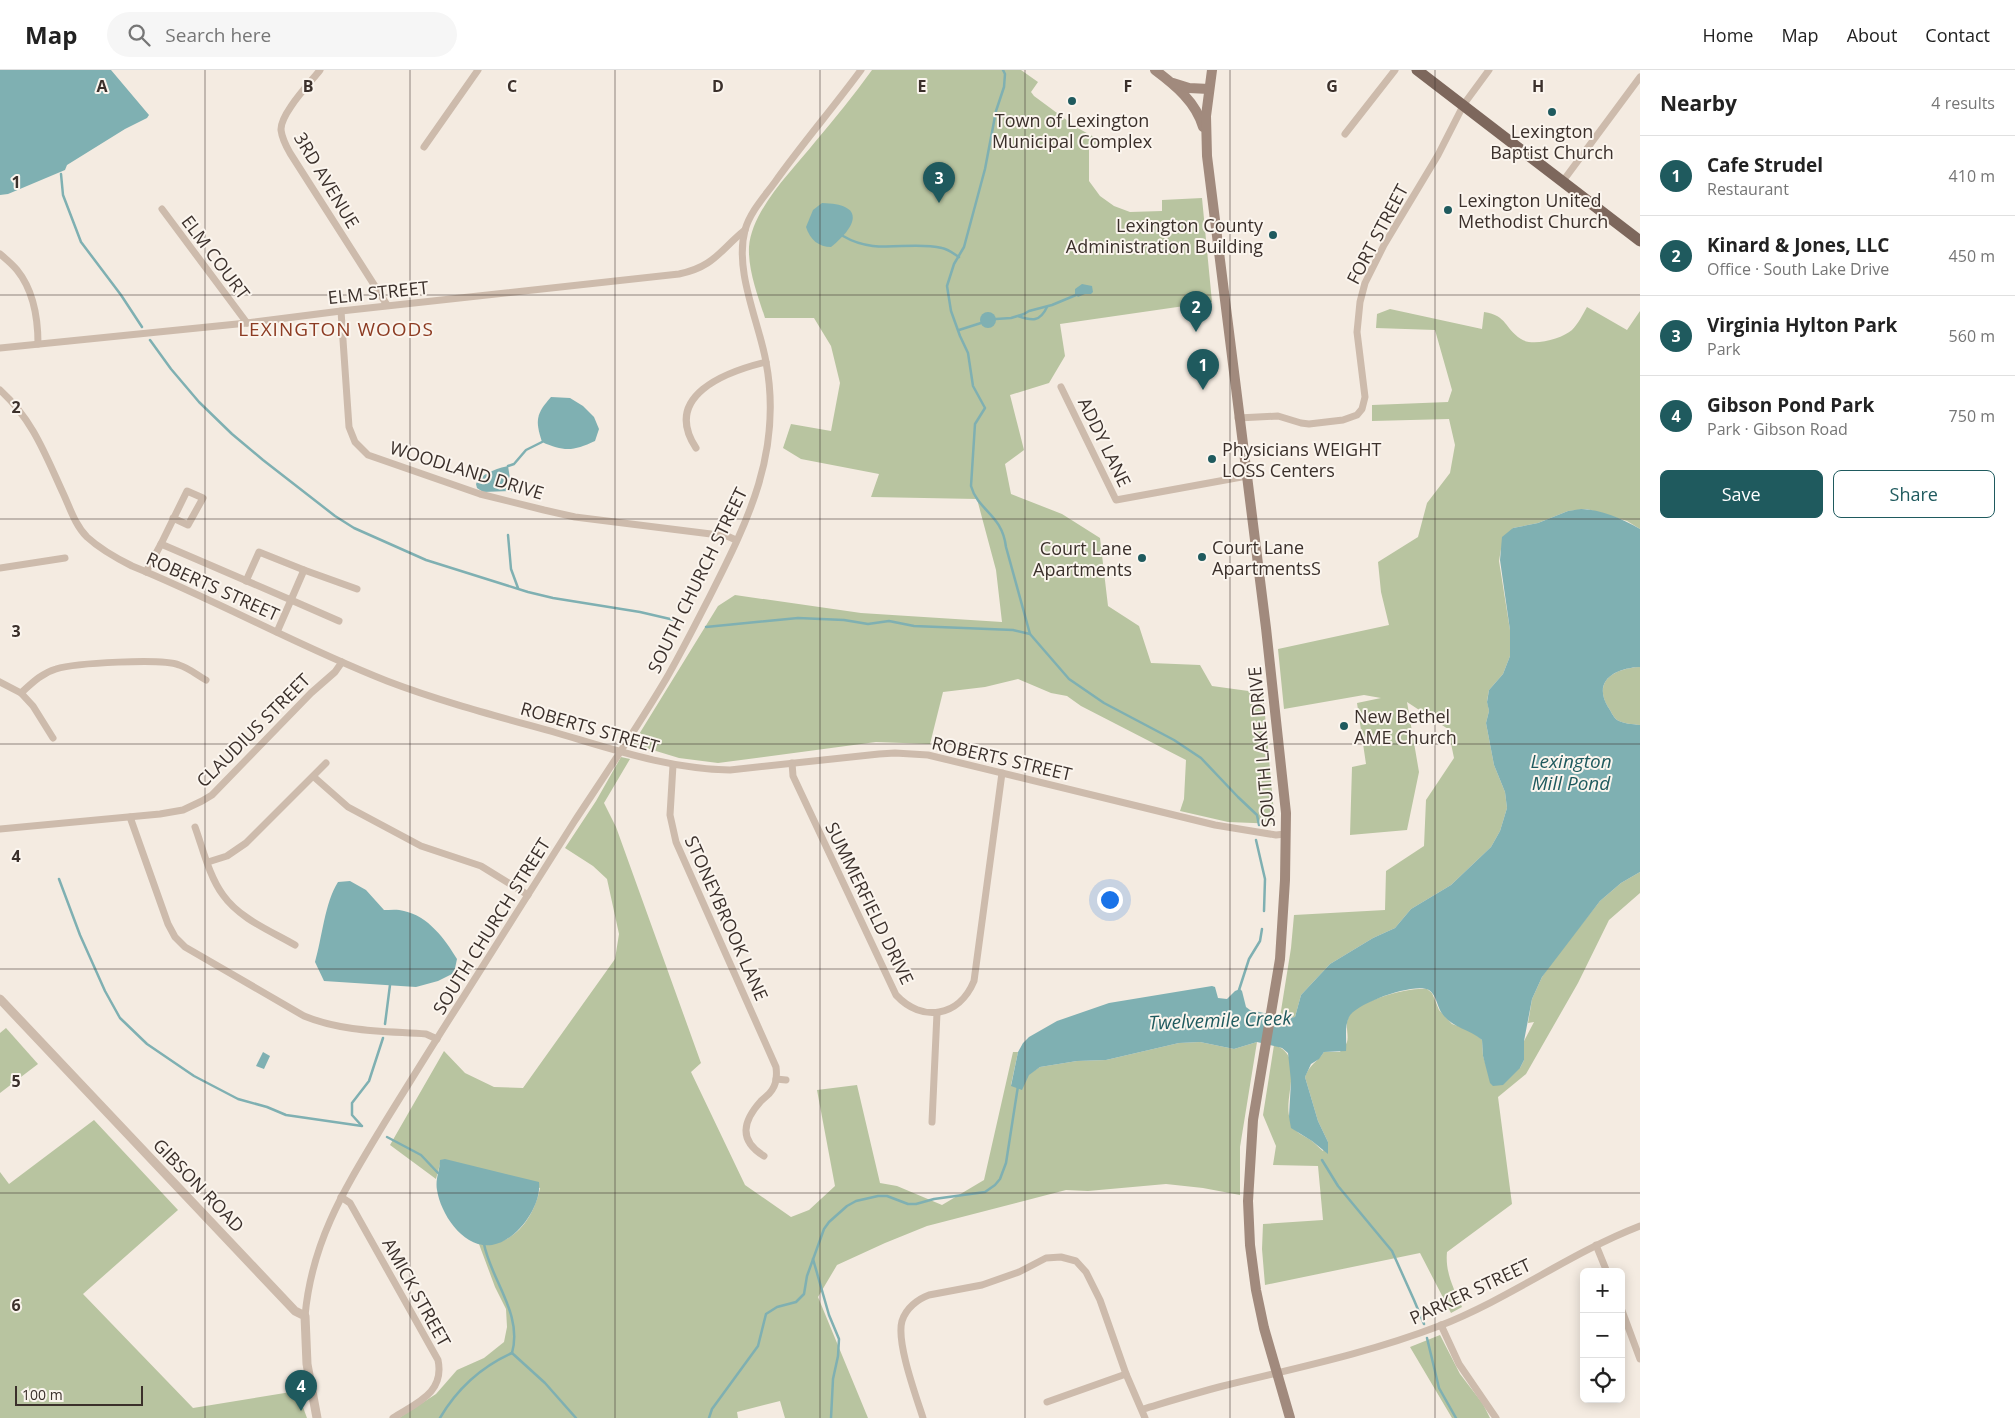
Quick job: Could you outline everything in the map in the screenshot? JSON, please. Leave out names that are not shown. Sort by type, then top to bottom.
[{"type":"main road","points":[[1155,70],[1171,82],[1194,107],[1206,136]]},
{"type":"main road","name":"SOUTH LAKE DRIVE","points":[[1212,70],[1206,136],[1238,418],[1247,476],[1284,782],[1286,812],[1285,880],[1280,959],[1257,1092],[1251,1142],[1248,1217],[1256,1290],[1264,1328],[1290,1418]]},
{"type":"main road","points":[[1417,70],[1464,104],[1640,241]]},
{"type":"main road","points":[[1171,82],[1189,88],[1209,89]]},
{"type":"street","name":"3RD AVENUE","points":[[320,70],[286,115],[281,130],[283,138],[290,153],[387,306]]},
{"type":"street","points":[[424,147],[478,70]]},
{"type":"street","name":"SOUTH CHURCH STREET","points":[[305,1316],[309,1282],[317,1252],[326,1227],[341,1197],[437,1039],[666,679],[710,596],[736,540],[759,485],[768,449],[772,398],[766,362],[743,264],[745,230],[761,200],[861,70]]},
{"type":"street","points":[[1345,134],[1395,70]]},
{"type":"street","name":"FORT STREET","points":[[1238,418],[1278,416],[1310,424],[1343,420],[1357,415],[1362,409],[1365,397],[1357,332],[1360,302],[1365,283],[1384,245],[1438,155],[1464,104],[1489,70]]},
{"type":"street","points":[[1563,181],[1640,77]]},
{"type":"street","name":"ELM COURT","points":[[162,209],[247,323]]},
{"type":"street","name":"ELM STREET","points":[[0,348],[247,323],[679,274],[698,269],[710,262],[745,230]]},
{"type":"street","points":[[0,254],[17,270],[23,280],[38,319],[38,344]]},
{"type":"street","name":"WOODLAND DRIVE","points":[[341,311],[349,427],[355,442],[368,455],[480,494],[544,510],[575,517],[728,536],[736,540]]},
{"type":"street","points":[[696,448],[688,434],[685,419],[694,397],[720,378],[744,368],[766,362]]},
{"type":"street","name":"ADDY LANE","points":[[1061,387],[1116,500],[1247,476]]},
{"type":"street","name":"ROBERTS STREET","points":[[0,390],[19,409],[37,435],[76,521],[86,536],[114,557],[342,662],[415,691],[673,766],[730,770],[879,754],[928,755],[1215,825],[1276,835],[1285,834]]},
{"type":"street","points":[[146,572],[161,544],[173,518],[187,490],[202,498],[188,525],[173,518]]},
{"type":"street","points":[[161,544],[340,621]]},
{"type":"street","points":[[246,581],[259,552],[357,589]]},
{"type":"street","points":[[0,568],[66,558]]},
{"type":"street","points":[[276,632],[304,570]]},
{"type":"street","points":[[21,692],[47,672],[57,668],[93,665],[167,662],[180,665],[206,680]]},
{"type":"street","name":"CLAUDIUS STREET","points":[[0,829],[183,810],[202,801],[212,795],[311,693],[335,672],[342,662]]},
{"type":"street","points":[[0,682],[21,692],[33,706],[53,738]]},
{"type":"street","points":[[208,862],[227,856],[246,843],[314,777],[326,762]]},
{"type":"street","name":"SUMMERFIELD DRIVE","points":[[792,763],[793,776],[896,995],[914,1009],[922,1012],[937,1013]]},
{"type":"street","name":"STONEYBROOK LANE","points":[[673,766],[670,815],[676,842],[774,1061],[776,1078]]},
{"type":"street","points":[[932,1122],[937,1013],[956,1006],[971,988],[974,981],[1002,773]]},
{"type":"street","points":[[314,777],[348,807],[420,846],[481,866],[528,896]]},
{"type":"street","points":[[130,817],[168,924],[175,937],[185,947],[304,1016],[319,1022],[342,1028],[426,1034],[437,1039]]},
{"type":"street","points":[[195,827],[217,886],[230,904],[295,946]]},
{"type":"street","name":"GIBSON ROAD","points":[[0,999],[295,1312],[305,1316]]},
{"type":"street","points":[[764,1156],[750,1146],[746,1126],[752,1113],[773,1089],[776,1078],[786,1080]]},
{"type":"street","name":"AMICK STREET","points":[[341,1197],[350,1203],[438,1360],[439,1378],[434,1389],[393,1418]]},
{"type":"street","name":"PARKER STREET","points":[[1143,1409],[1374,1348],[1440,1325],[1472,1311],[1596,1245],[1640,1226]]},
{"type":"street","points":[[1596,1245],[1605,1268]]},
{"type":"street","points":[[923,1418],[904,1351],[901,1328],[905,1314],[916,1302],[929,1295],[982,1285],[1019,1272],[1053,1256],[1076,1261],[1086,1272],[1103,1307],[1126,1374],[1143,1409],[1145,1418]]},
{"type":"street","points":[[1623,1313],[1640,1359]]},
{"type":"street","points":[[305,1316],[307,1364],[317,1418]]},
{"type":"street","points":[[1440,1325],[1459,1364],[1496,1418]]},
{"type":"street","points":[[1048,1402],[1126,1374]]},
{"type":"green space","points":[[872,70],[1021,70],[1038,82],[1031,92],[1034,96],[1076,127],[1101,141],[1099,148],[1089,149],[1089,181],[1100,196],[1114,206],[1130,212],[1162,211],[1162,200],[1202,198],[1212,302],[1060,324],[1065,356],[1049,383],[1010,395],[1024,450],[1005,464],[1011,494],[1062,514],[1100,538],[1108,606],[1139,626],[1151,663],[1200,665],[1212,686],[1263,693],[1275,824],[1228,822],[1180,811],[1184,799],[1186,760],[1081,706],[1067,696],[1051,693],[1018,679],[985,687],[943,692],[930,744],[876,742],[718,763],[679,758],[633,744],[718,606],[735,595],[861,613],[1002,622],[996,570],[977,499],[871,497],[879,474],[801,459],[783,448],[791,424],[831,431],[840,383],[831,346],[814,318],[765,318],[750,265],[749,247],[752,233],[757,219],[774,191]]},
{"type":"green space","points":[[1587,307],[1627,330],[1640,311],[1640,529],[1627,521],[1587,509],[1568,511],[1538,523],[1513,528],[1501,549],[1499,561],[1510,630],[1510,656],[1503,674],[1489,690],[1487,701],[1489,711],[1486,723],[1494,765],[1505,792],[1507,808],[1500,831],[1491,847],[1451,885],[1411,909],[1395,928],[1373,938],[1330,964],[1301,995],[1295,1017],[1280,1017],[1291,948],[1294,915],[1385,910],[1386,871],[1424,846],[1426,800],[1454,758],[1448,729],[1407,702],[1419,772],[1407,830],[1350,835],[1352,767],[1366,764],[1357,703],[1381,698],[1364,695],[1284,709],[1278,649],[1389,625],[1381,592],[1378,562],[1418,537],[1427,503],[1450,473],[1455,445],[1449,419],[1372,421],[1372,405],[1448,402],[1452,390],[1435,330],[1376,328],[1377,314],[1390,309],[1482,329],[1484,312],[1498,316],[1521,339],[1539,342],[1554,339],[1572,330]]},
{"type":"green space","points":[[1640,667],[1640,725],[1628,724],[1616,719],[1608,707],[1603,690],[1609,677],[1615,673]]},
{"type":"green space","points":[[621,757],[630,759],[604,803],[616,827],[701,1063],[691,1072],[745,1185],[791,1217],[809,1210],[835,1186],[817,1090],[857,1085],[880,1183],[897,1186],[942,1205],[984,1180],[1013,1052],[1018,1052],[1011,1085],[1040,1067],[1077,1061],[1106,1060],[1179,1043],[1200,1042],[1234,1049],[1257,1042],[1240,1147],[1240,1195],[1166,1184],[1088,1191],[1066,1190],[927,1226],[837,1265],[818,1297],[868,1418],[785,1418],[780,1401],[737,1412],[738,1418],[399,1418],[436,1394],[457,1370],[484,1358],[504,1342],[507,1327],[506,1309],[495,1287],[479,1244],[491,1244],[502,1241],[520,1229],[533,1210],[540,1188],[440,1164],[436,1179],[390,1145],[444,1051],[465,1073],[494,1087],[523,1088],[615,959],[619,934],[607,879],[593,866],[565,848],[596,801]]},
{"type":"green space","points":[[1640,872],[1640,893],[1609,920],[1578,983],[1526,1074],[1498,1097],[1512,1204],[1447,1252],[1447,1267],[1462,1307],[1451,1313],[1420,1253],[1265,1285],[1262,1249],[1263,1224],[1323,1220],[1318,1166],[1273,1165],[1276,1146],[1263,1115],[1274,1045],[1284,1050],[1289,1058],[1291,1078],[1288,1110],[1292,1124],[1298,1133],[1312,1141],[1323,1151],[1328,1142],[1318,1121],[1305,1077],[1311,1066],[1324,1052],[1340,1052],[1347,1042],[1348,1018],[1360,1006],[1371,1001],[1408,990],[1427,989],[1432,993],[1439,1010],[1452,1024],[1472,1031],[1482,1040],[1483,1056],[1487,1068],[1520,1068],[1524,1060],[1524,1041],[1534,1022],[1528,1023],[1532,999],[1542,977],[1600,901],[1621,883]]},
{"type":"green space","points":[[6,1028],[38,1064],[0,1093],[0,1033]]},
{"type":"green space","points":[[94,1120],[178,1210],[83,1294],[193,1408],[297,1391],[307,1418],[0,1418],[0,1172],[9,1184]]},
{"type":"green space","points":[[1440,1335],[1460,1374],[1483,1404],[1490,1418],[1452,1418],[1410,1347]]},
{"type":"water","points":[[0,70],[111,70],[149,115],[147,118],[125,129],[67,165],[65,170],[8,194],[0,195]]},
{"type":"water","points":[[822,203],[845,207],[851,212],[853,217],[847,231],[831,247],[823,246],[816,242],[810,236],[806,227],[813,210]]},
{"type":"water","points":[[1082,284],[1092,286],[1093,292],[1078,297],[1075,294],[1075,289]]},
{"type":"water","points":[[988,312],[996,320],[988,328],[980,320]]},
{"type":"water","points":[[551,397],[570,398],[583,406],[594,417],[599,429],[595,441],[581,447],[569,449],[563,449],[542,442],[538,428],[538,418],[542,408]]},
{"type":"water","points":[[508,466],[512,491],[483,492],[477,488],[478,480],[485,474]]},
{"type":"water","name":"Lexington Mill Pond","points":[[1581,509],[1611,515],[1640,529],[1640,667],[1615,673],[1609,677],[1603,690],[1608,707],[1616,719],[1625,723],[1640,725],[1640,872],[1621,883],[1600,901],[1542,977],[1532,999],[1524,1041],[1524,1060],[1520,1068],[1503,1085],[1493,1086],[1490,1083],[1483,1056],[1482,1040],[1448,1020],[1442,1013],[1432,992],[1422,988],[1386,995],[1354,1011],[1349,1017],[1347,1025],[1346,1051],[1324,1052],[1319,1059],[1311,1064],[1305,1077],[1318,1121],[1328,1142],[1328,1154],[1291,1128],[1289,1117],[1291,1081],[1288,1053],[1282,1048],[1257,1042],[1234,1049],[1200,1042],[1179,1043],[1106,1060],[1077,1061],[1040,1067],[1029,1075],[1022,1090],[1011,1086],[1018,1052],[1029,1037],[1057,1021],[1109,1003],[1212,986],[1215,987],[1218,998],[1227,999],[1240,989],[1246,1007],[1250,1010],[1288,1018],[1295,1017],[1301,995],[1330,964],[1373,938],[1395,928],[1411,909],[1451,885],[1491,847],[1500,831],[1507,808],[1505,792],[1494,765],[1486,723],[1489,711],[1487,702],[1489,690],[1503,674],[1510,656],[1510,630],[1500,560],[1502,537],[1513,528],[1538,523],[1568,511]]},
{"type":"water","points":[[350,881],[366,890],[384,910],[397,910],[413,914],[435,929],[457,959],[454,973],[438,981],[416,987],[324,981],[315,962],[327,910],[338,882]]},
{"type":"water","points":[[263,1052],[270,1056],[264,1069],[256,1066]]},
{"type":"water","points":[[445,1159],[539,1182],[539,1191],[532,1211],[519,1230],[501,1242],[492,1245],[472,1242],[463,1236],[443,1210],[439,1200],[437,1182],[440,1160]]},
{"type":"waterway","points":[[1003,70],[1005,74],[1004,87],[996,111],[985,169],[964,247],[954,264],[947,286],[951,311],[968,353],[973,386],[985,408],[975,424],[971,486],[974,494],[995,520],[1004,536],[1030,634],[1069,679],[1104,703],[1174,740],[1201,758],[1257,815],[1259,825]]},
{"type":"waterway","points":[[61,174],[63,195],[81,242],[121,295],[142,327]]},
{"type":"waterway","points":[[843,236],[868,245],[942,248],[949,250],[959,257]]},
{"type":"waterway","points":[[996,319],[1011,318],[1076,295]]},
{"type":"waterway","points":[[1018,316],[1035,319],[1047,307]]},
{"type":"waterway","points":[[959,330],[981,323]]},
{"type":"waterway","points":[[150,340],[171,369],[199,402],[232,434],[335,516],[354,528],[426,560],[528,592],[553,598],[640,612],[683,622]]},
{"type":"waterway","points":[[508,466],[514,464],[526,450],[542,442]]},
{"type":"waterway","points":[[508,535],[511,569],[518,588]]},
{"type":"waterway","points":[[706,627],[798,618],[844,620],[868,624],[889,621],[914,626],[1013,630],[1030,634]]},
{"type":"waterway","points":[[1256,840],[1265,879],[1264,911]]},
{"type":"waterway","points":[[59,879],[80,935],[105,991],[120,1018],[147,1044],[194,1076],[238,1099],[267,1107],[286,1115],[362,1126]]},
{"type":"waterway","points":[[1239,990],[1249,959],[1260,941],[1262,929]]},
{"type":"waterway","points":[[385,1024],[390,985]]},
{"type":"waterway","points":[[361,1125],[352,1115],[352,1103],[369,1081],[383,1038]]},
{"type":"waterway","name":"Twelvemile Creek","points":[[709,1418],[712,1409],[758,1346],[766,1314],[777,1307],[796,1302],[804,1294],[807,1276],[824,1229],[847,1206],[856,1201],[878,1196],[887,1196],[908,1204],[916,1204],[934,1199],[985,1192],[995,1185],[1000,1179],[1006,1163],[1018,1086]]},
{"type":"waterway","points":[[387,1137],[421,1155],[438,1173]]},
{"type":"waterway","points":[[1322,1160],[1338,1186],[1392,1251],[1424,1324]]},
{"type":"waterway","points":[[484,1244],[510,1311],[514,1339],[512,1353]]},
{"type":"waterway","points":[[813,1259],[829,1315],[839,1339],[838,1356],[833,1379],[831,1418]]},
{"type":"waterway","points":[[1427,1338],[1439,1388],[1456,1418]]},
{"type":"waterway","name":"Twelvemile Creek","points":[[512,1353],[545,1383],[576,1418]]},
{"type":"waterway","name":"Twelvemile Creek","points":[[440,1418],[462,1388],[480,1372],[512,1353]]},
{"type":"place","name":"Town of Lexington Municipal Complex","points":[[1072,101]]},
{"type":"place","name":"Lexington Baptist Church","points":[[1552,112]]},
{"type":"place","name":"Virginia Hylton Park","points":[[939,203]]},
{"type":"place","name":"Lexington United Methodist Church","points":[[1448,210]]},
{"type":"place","name":"Lexington County Administration Building","points":[[1273,235]]},
{"type":"place","name":"Kinard & Jones, LLC","points":[[1196,332]]},
{"type":"place","name":"Cafe Strudel","points":[[1203,390]]},
{"type":"place","name":"Physicians WEIGHT LOSS Centers","points":[[1212,459]]},
{"type":"place","name":"Court Lane ApartmentsS","points":[[1202,557]]},
{"type":"place","name":"Court Lane Apartments","points":[[1142,558]]},
{"type":"place","name":"New Bethel AME Church","points":[[1344,726]]},
{"type":"place","name":"Gibson Pond Park","points":[[301,1411]]},
{"type":"district","name":"LEXINGTON WOODS","points":[[336,329]]}]
